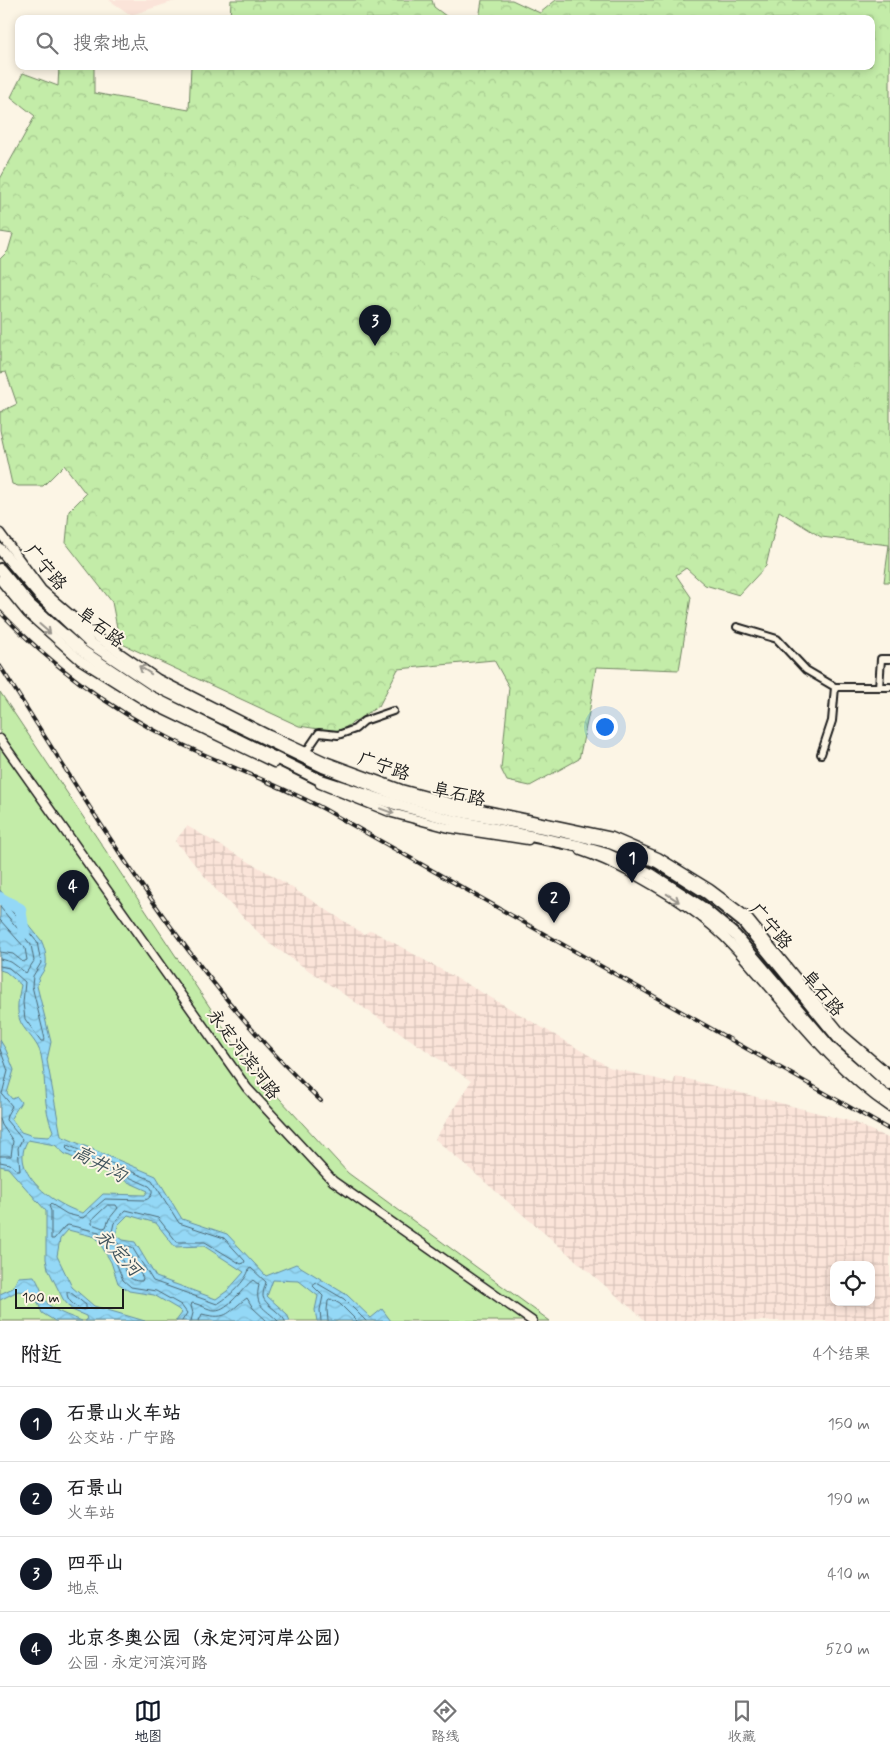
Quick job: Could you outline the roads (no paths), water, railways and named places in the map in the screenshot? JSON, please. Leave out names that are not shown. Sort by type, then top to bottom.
[{"type":"highway","name":"阜石路","points":[[0,548],[39,595],[90,643],[154,685],[323,767],[398,796],[452,810],[610,843],[657,862],[708,894],[743,922],[839,1039],[890,1085]]},
{"type":"highway","name":"阜石路","points":[[0,569],[30,605],[84,652],[148,695],[318,779],[452,820],[579,846],[607,854],[651,874],[702,907],[735,935],[831,1048],[880,1092],[890,1098]]},
{"type":"street","name":"广宁路","points":[[0,533],[42,590],[94,635],[158,679],[268,735],[325,761],[401,789],[453,803],[612,837],[658,857],[710,889],[746,916],[842,1034],[890,1075]]},
{"type":"street","points":[[0,580],[28,614],[80,660],[147,702],[318,783],[392,813],[449,828],[556,845],[584,852],[610,862],[650,883],[698,914],[733,946],[827,1054],[876,1098],[890,1107]]},
{"type":"street","points":[[737,627],[777,639],[806,670],[835,687],[890,687]]},
{"type":"street","points":[[879,687],[881,659],[890,659]]},
{"type":"street","points":[[821,754],[832,722],[835,687]]},
{"type":"street","points":[[306,752],[319,733],[338,736],[355,729],[364,721],[393,711]]},
{"type":"street","name":"永定河滨河路","points":[[0,739],[247,1088],[333,1181],[532,1321]]},
{"type":"water","name":"永定河","points":[[0,890],[41,940],[45,951],[45,967],[37,986],[51,1042],[47,1060],[61,1136],[156,1176],[182,1219],[227,1234],[266,1276],[296,1264],[347,1295],[371,1318],[382,1309],[391,1321],[317,1321],[315,1310],[318,1296],[299,1281],[273,1280],[267,1296],[287,1314],[290,1321],[176,1321],[182,1313],[178,1309],[154,1295],[129,1291],[118,1283],[111,1262],[96,1237],[68,1230],[60,1239],[57,1256],[72,1287],[94,1306],[145,1321],[85,1321],[87,1320],[86,1316],[72,1310],[63,1299],[48,1269],[46,1259],[46,1211],[8,1168],[0,1166],[0,1040],[14,1070],[7,1093],[12,1099],[17,1097],[21,1102],[11,1118],[21,1132],[33,1136],[49,1137],[53,1131],[47,1112],[41,1055],[37,1046],[23,1027],[18,1014],[21,985],[6,972],[0,970]],"holes":[[[28,1140],[55,1145],[65,1154],[148,1191],[145,1195],[103,1194],[83,1213],[72,1209],[48,1195],[37,1186],[29,1175],[24,1164],[23,1152]],[[128,1215],[156,1223],[175,1247],[204,1246],[244,1272],[227,1291],[216,1299],[156,1277],[135,1242],[123,1240],[116,1235],[118,1225]]]},
{"type":"water","points":[[34,1276],[47,1303],[61,1312],[82,1321],[55,1321],[42,1313],[36,1298],[30,1293],[18,1291],[0,1300],[0,1294],[13,1288],[18,1277]]},
{"type":"waterway","name":"高井沟","points":[[0,898],[20,909],[24,933]]},
{"type":"railway","points":[[0,612],[59,667],[124,713],[171,739],[324,809],[890,1130]]},
{"type":"railway","points":[[0,666],[109,837],[187,949],[229,1002],[274,1053],[321,1101]]},
{"type":"place","name":"四平山","points":[[375,346]]},
{"type":"place","name":"石景山火车站","points":[[632,883]]},
{"type":"place","name":"北京冬奥公园（永定河河岸公园）","points":[[73,911]]},
{"type":"place","name":"石景山","points":[[554,923]]}]
